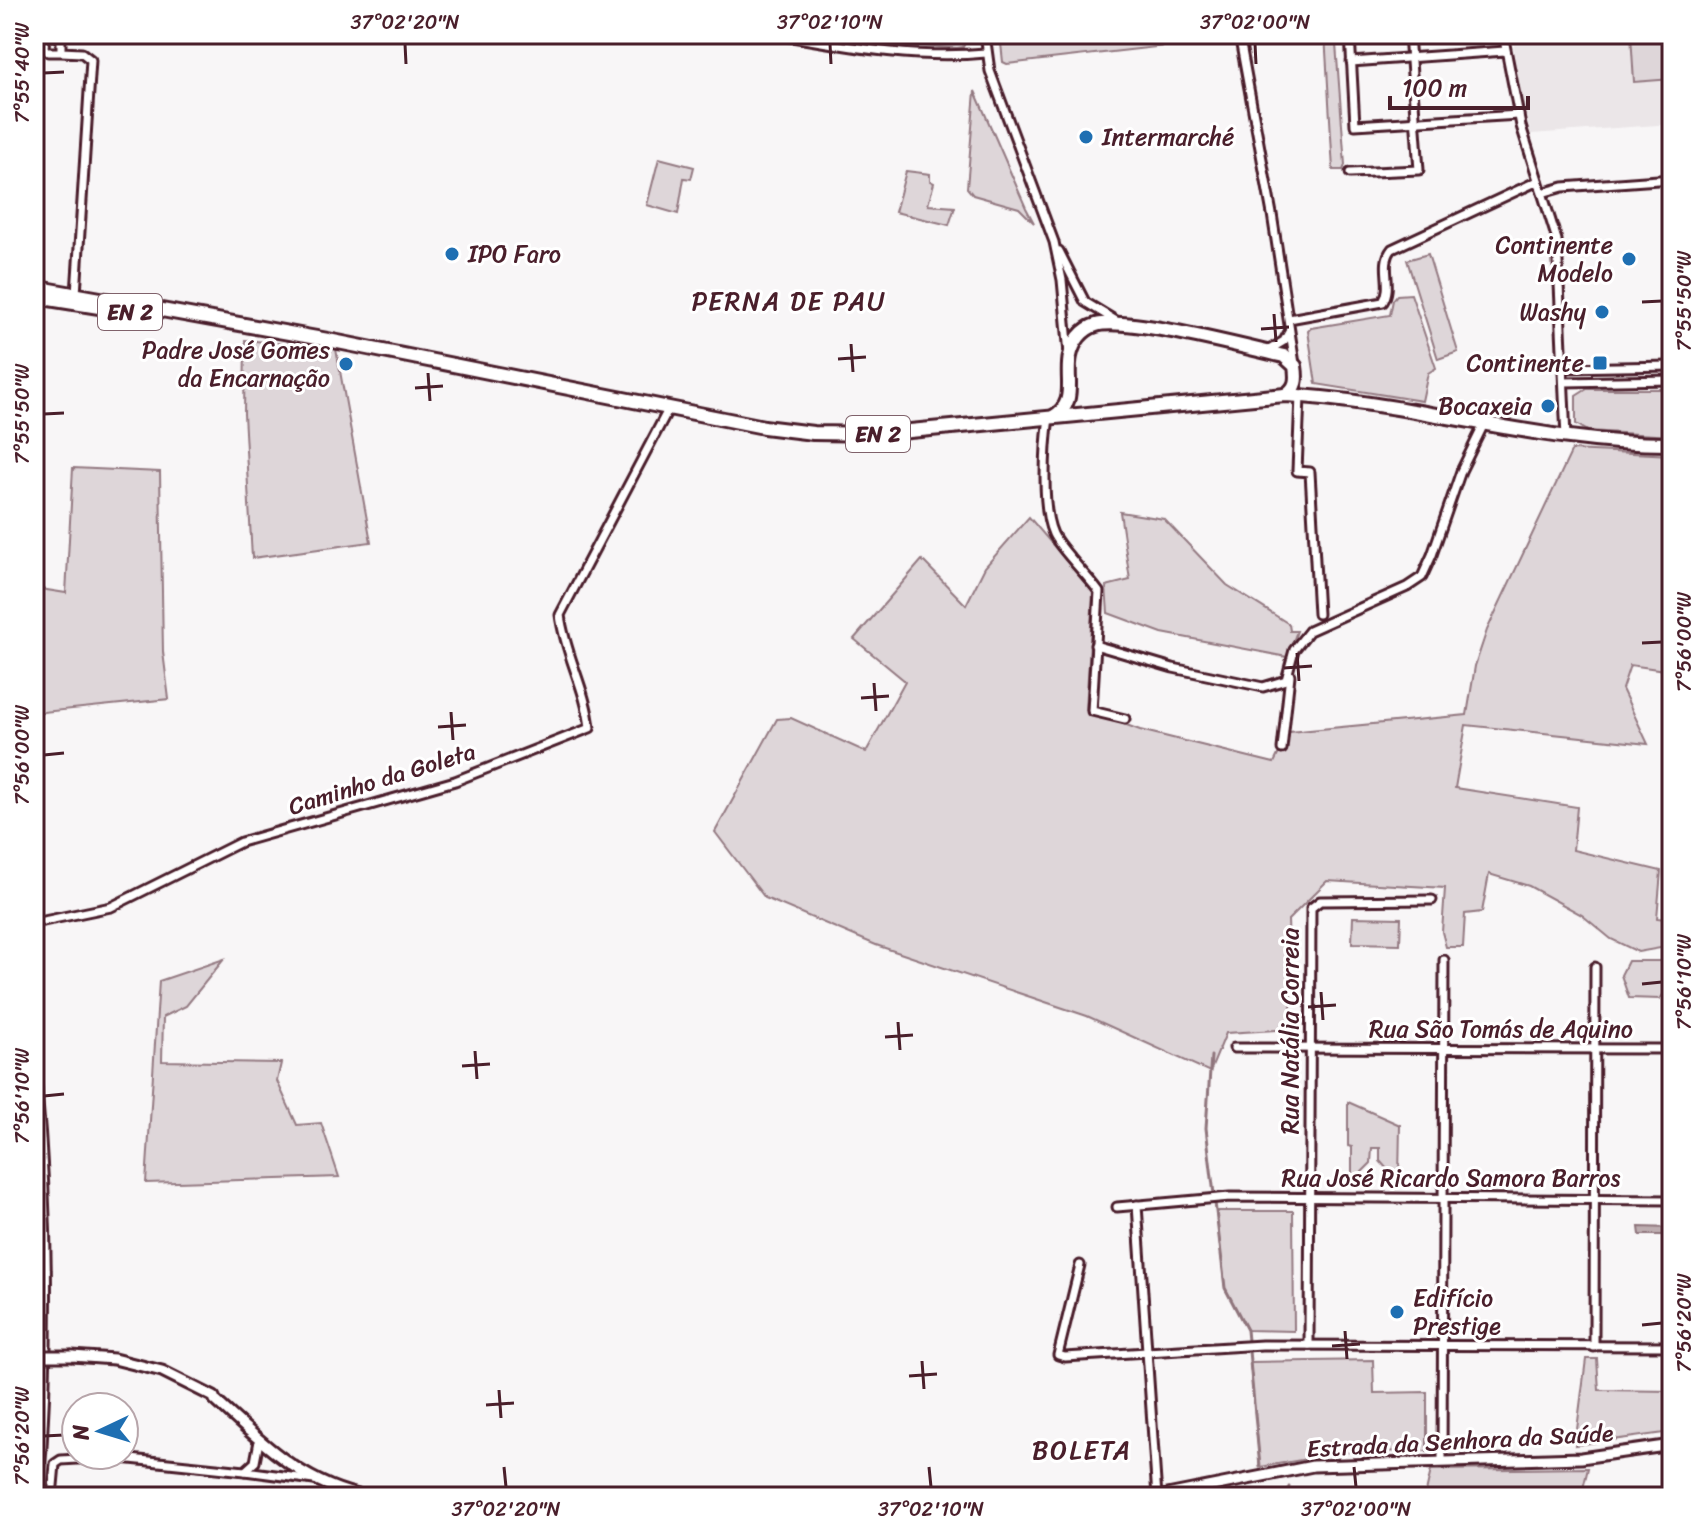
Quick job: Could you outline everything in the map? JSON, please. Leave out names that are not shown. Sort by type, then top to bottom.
[{"type":"main road","name":"EN 2","points":[[34,287],[777,429],[855,435],[1285,395],[1566,438],[1619,444],[1672,444]]},
{"type":"main road","name":"EN 2","points":[[34,296],[139,313],[227,322]]},
{"type":"main road","points":[[1051,417],[1064,410],[1069,397],[1069,358],[1073,343],[1089,328],[1118,322],[1284,356],[1295,368],[1305,388],[1316,398]]},
{"type":"main road","points":[[1285,395],[1296,384],[1295,368]]},
{"type":"main road","points":[[1069,397],[1086,414]]},
{"type":"main road","points":[[34,1084],[44,1261],[36,1497]]},
{"type":"street","points":[[774,34],[886,53],[986,53]]},
{"type":"street","points":[[985,34],[986,53],[1000,100],[1054,242],[1085,302],[1118,322]]},
{"type":"street","points":[[1239,34],[1295,368]]},
{"type":"street","points":[[1350,34],[1355,125],[1519,115]]},
{"type":"street","points":[[1350,173],[1419,170],[1409,34]]},
{"type":"street","points":[[1503,34],[1519,115],[1557,240],[1566,438]]},
{"type":"street","points":[[1351,62],[1505,51]]},
{"type":"street","points":[[61,52],[82,53],[91,60],[76,294]]},
{"type":"street","points":[[1542,193],[1563,187],[1672,179]]},
{"type":"street","points":[[1289,323],[1383,302],[1388,290],[1386,261],[1392,249],[1538,181]]},
{"type":"street","points":[[1054,242],[1062,280],[1069,358]]},
{"type":"street","points":[[1266,352],[1284,341],[1289,323]]},
{"type":"street","points":[[1563,368],[1672,366]]},
{"type":"street","points":[[1564,382],[1672,380]]},
{"type":"street","points":[[1300,396],[1297,471],[1310,472],[1318,614]]},
{"type":"street","name":"Caminho da Goleta","points":[[36,922],[111,907],[241,842],[455,781],[590,728],[588,710],[563,638],[560,615],[669,408]]},
{"type":"street","points":[[1051,417],[1046,440],[1053,535],[1099,592],[1092,711],[1125,719]]},
{"type":"street","points":[[1282,749],[1294,650],[1309,631],[1407,587],[1422,577],[1461,471],[1484,424]]},
{"type":"street","points":[[1095,645],[1173,668],[1263,687],[1286,680],[1290,670]]},
{"type":"street","name":"Rua Natália Correia","points":[[1309,1345],[1311,908],[1320,901],[1432,900]]},
{"type":"street","points":[[1442,1461],[1444,960]]},
{"type":"street","points":[[1594,1347],[1595,967]]},
{"type":"street","name":"Rua São Tomás de Aquino","points":[[1234,1048],[1672,1049]]},
{"type":"street","name":"Rua José Ricardo Samora Barros","points":[[1117,1207],[1226,1197],[1672,1200]]},
{"type":"street","points":[[1137,1205],[1157,1497]]},
{"type":"street","points":[[1080,1265],[1058,1355],[1065,1357],[1258,1345],[1672,1346]]},
{"type":"street","points":[[34,1356],[114,1359],[162,1371],[214,1397],[279,1459],[317,1480],[368,1497]]},
{"type":"street","points":[[245,1471],[255,1462],[259,1441]]},
{"type":"street","name":"Estrada da Senhora da Saúde","points":[[1157,1497],[1313,1466],[1581,1458],[1672,1445]]},
{"type":"street","points":[[52,1497],[55,1464],[61,1460],[123,1458],[317,1480]]},
{"type":"shaded area","points":[[869,34],[969,34],[963,47],[957,48],[868,43]]},
{"type":"shaded area","points":[[1000,34],[1226,35],[1217,40],[1007,64],[1003,62]]},
{"type":"shaded area","points":[[1325,34],[1339,34],[1339,43],[1336,44],[1343,170],[1333,170]]},
{"type":"shaded area","points":[[1513,34],[1672,34],[1672,124],[1531,134],[1516,77]]},
{"type":"shaded area","points":[[1631,34],[1672,34],[1672,79],[1634,82]]},
{"type":"shaded area","points":[[975,91],[1034,223],[1019,208],[973,195],[967,188]]},
{"type":"shaded area","points":[[659,158],[694,167],[691,179],[684,178],[678,214],[647,205]]},
{"type":"shaded area","points":[[906,171],[930,174],[930,181],[934,183],[928,205],[955,207],[949,225],[895,212]]},
{"type":"shaded area","points":[[1428,254],[1458,352],[1438,359],[1407,260]]},
{"type":"shaded area","points":[[1411,294],[1436,368],[1428,373],[1422,401],[1316,384],[1308,331],[1311,328],[1390,315],[1397,295]]},
{"type":"shaded area","points":[[245,340],[336,349],[371,542],[252,558],[244,414]]},
{"type":"shaded area","points":[[1587,389],[1672,389],[1672,436],[1588,431],[1576,424],[1576,396]]},
{"type":"shaded area","points":[[1572,450],[1672,455],[1672,671],[1630,665],[1622,689],[1648,744],[1466,725],[1455,788],[1577,807],[1573,850],[1661,871],[1657,918],[1672,920],[1672,946],[1638,952],[1611,939],[1582,915],[1529,886],[1489,874],[1482,912],[1465,914],[1463,947],[1446,947],[1442,932],[1445,888],[1327,881],[1288,920],[1292,1029],[1226,1033],[1210,1072],[1087,1016],[876,945],[765,898],[715,832],[777,719],[791,718],[866,752],[905,681],[854,639],[922,560],[966,605],[985,567],[1029,517],[1093,592],[1086,710],[1140,730],[1274,763],[1289,732],[1467,715],[1475,666],[1487,630]]},
{"type":"shaded area","points":[[73,468],[160,472],[163,652],[169,699],[34,713],[34,588],[66,593]]},
{"type":"shaded area","points":[[1120,512],[1164,519],[1227,585],[1289,624],[1290,631],[1297,631],[1287,657],[1162,633],[1108,613],[1106,586],[1130,580]]},
{"type":"shaded area","points":[[1353,917],[1401,918],[1400,944],[1352,943]]},
{"type":"shaded area","points":[[224,959],[186,1006],[163,1017],[162,1061],[281,1063],[277,1081],[297,1125],[321,1123],[339,1177],[146,1183],[159,981]]},
{"type":"shaded area","points":[[1628,961],[1664,961],[1669,977],[1672,977],[1672,988],[1668,988],[1660,999],[1629,998],[1621,975]]},
{"type":"shaded area","points":[[1348,1102],[1400,1125],[1399,1177],[1394,1177],[1380,1161],[1380,1148],[1372,1148],[1371,1163],[1358,1176],[1352,1177]]},
{"type":"shaded area","points":[[1216,1211],[1293,1211],[1294,1331],[1247,1330],[1225,1288]]},
{"type":"shaded area","points":[[1639,1227],[1672,1228],[1672,1235],[1640,1235]]},
{"type":"shaded area","points":[[1586,1359],[1597,1359],[1599,1390],[1672,1391],[1672,1432],[1575,1445]]},
{"type":"shaded area","points":[[1373,1360],[1374,1393],[1427,1392],[1427,1451],[1349,1452],[1260,1467],[1250,1362]]},
{"type":"shaded area","points":[[1588,1468],[1581,1497],[1425,1497],[1431,1470]]},
{"type":"waterway","points":[[1211,1056],[1206,1128],[1225,1288],[1247,1330],[1260,1467]]},
{"type":"waterway","points":[[1287,1497],[1289,1487]]},
{"type":"place","name":"Intermarché","points":[[1086,137]]},
{"type":"place","name":"IPO Faro","points":[[452,254]]},
{"type":"place","name":"Continente Modelo","points":[[1629,259]]},
{"type":"place","name":"Washy","points":[[1602,312]]},
{"type":"place","name":"Continente","points":[[1600,363]]},
{"type":"place","name":"Padre José Gomes da Encarnação","points":[[346,364]]},
{"type":"place","name":"Bocaxeia","points":[[1548,406]]},
{"type":"place","name":"Edifício Prestige","points":[[1397,1312]]},
{"type":"district","name":"PERNA DE PAU","points":[[789,301]]},
{"type":"district","name":"BOLETA","points":[[1082,1450]]}]
